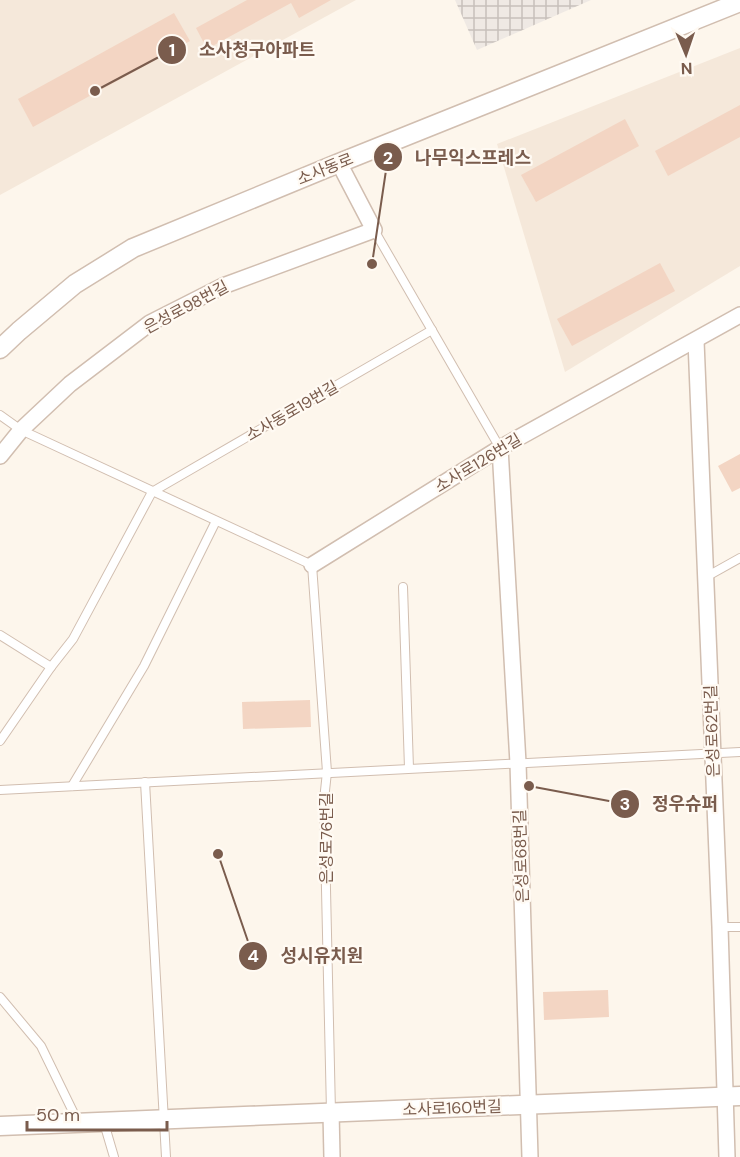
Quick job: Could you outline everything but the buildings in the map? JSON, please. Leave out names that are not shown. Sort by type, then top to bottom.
[{"type":"street","name":"소사동로","points":[[0,350],[75,284],[133,248],[740,2]]},
{"type":"street","points":[[339,163],[374,230]]},
{"type":"street","name":"은성로98번길","points":[[0,456],[21,430],[70,384],[150,322],[223,286],[374,230]]},
{"type":"street","name":"소사로126번길","points":[[312,565],[500,448],[740,315]]},
{"type":"street","name":"은성로62번길","points":[[696,340],[720,927],[732,1096],[727,1157]]},
{"type":"street","name":"은성로68번길","points":[[500,448],[518,763],[530,1157]]},
{"type":"street","name":"소사로160번길","points":[[0,1126],[732,1096]]},
{"type":"street","points":[[331,1113],[332,1157]]},
{"type":"lane","points":[[374,230],[500,448]]},
{"type":"lane","name":"소사동로19번길","points":[[152,492],[432,330]]},
{"type":"lane","points":[[0,415],[21,430],[312,565]]},
{"type":"lane","points":[[0,741],[73,639],[152,492]]},
{"type":"lane","points":[[72,786],[144,666],[216,521]]},
{"type":"lane","points":[[706,577],[740,558]]},
{"type":"lane","name":"은성로76번길","points":[[312,565],[327,772],[324,800],[331,1113]]},
{"type":"lane","points":[[403,587],[409,768]]},
{"type":"lane","points":[[0,635],[51,667]]},
{"type":"lane","points":[[0,790],[740,752]]},
{"type":"lane","points":[[145,782],[166,1157]]},
{"type":"lane","points":[[720,927],[740,927]]},
{"type":"lane","points":[[0,997],[41,1046],[78,1123]]},
{"type":"lane","points":[[103,1121],[114,1157]]},
{"type":"shaded area","points":[[0,0],[356,0],[0,195]]},
{"type":"shaded area","points":[[455,0],[591,0],[477,50]]},
{"type":"shaded area","points":[[740,48],[740,266],[565,372],[497,144]]},
{"type":"place","name":"소사청구아파트","points":[[95,91]]},
{"type":"place","name":"나무익스프레스","points":[[372,264]]},
{"type":"place","name":"정우슈퍼","points":[[529,786]]},
{"type":"place","name":"성시유치원","points":[[218,854]]}]
